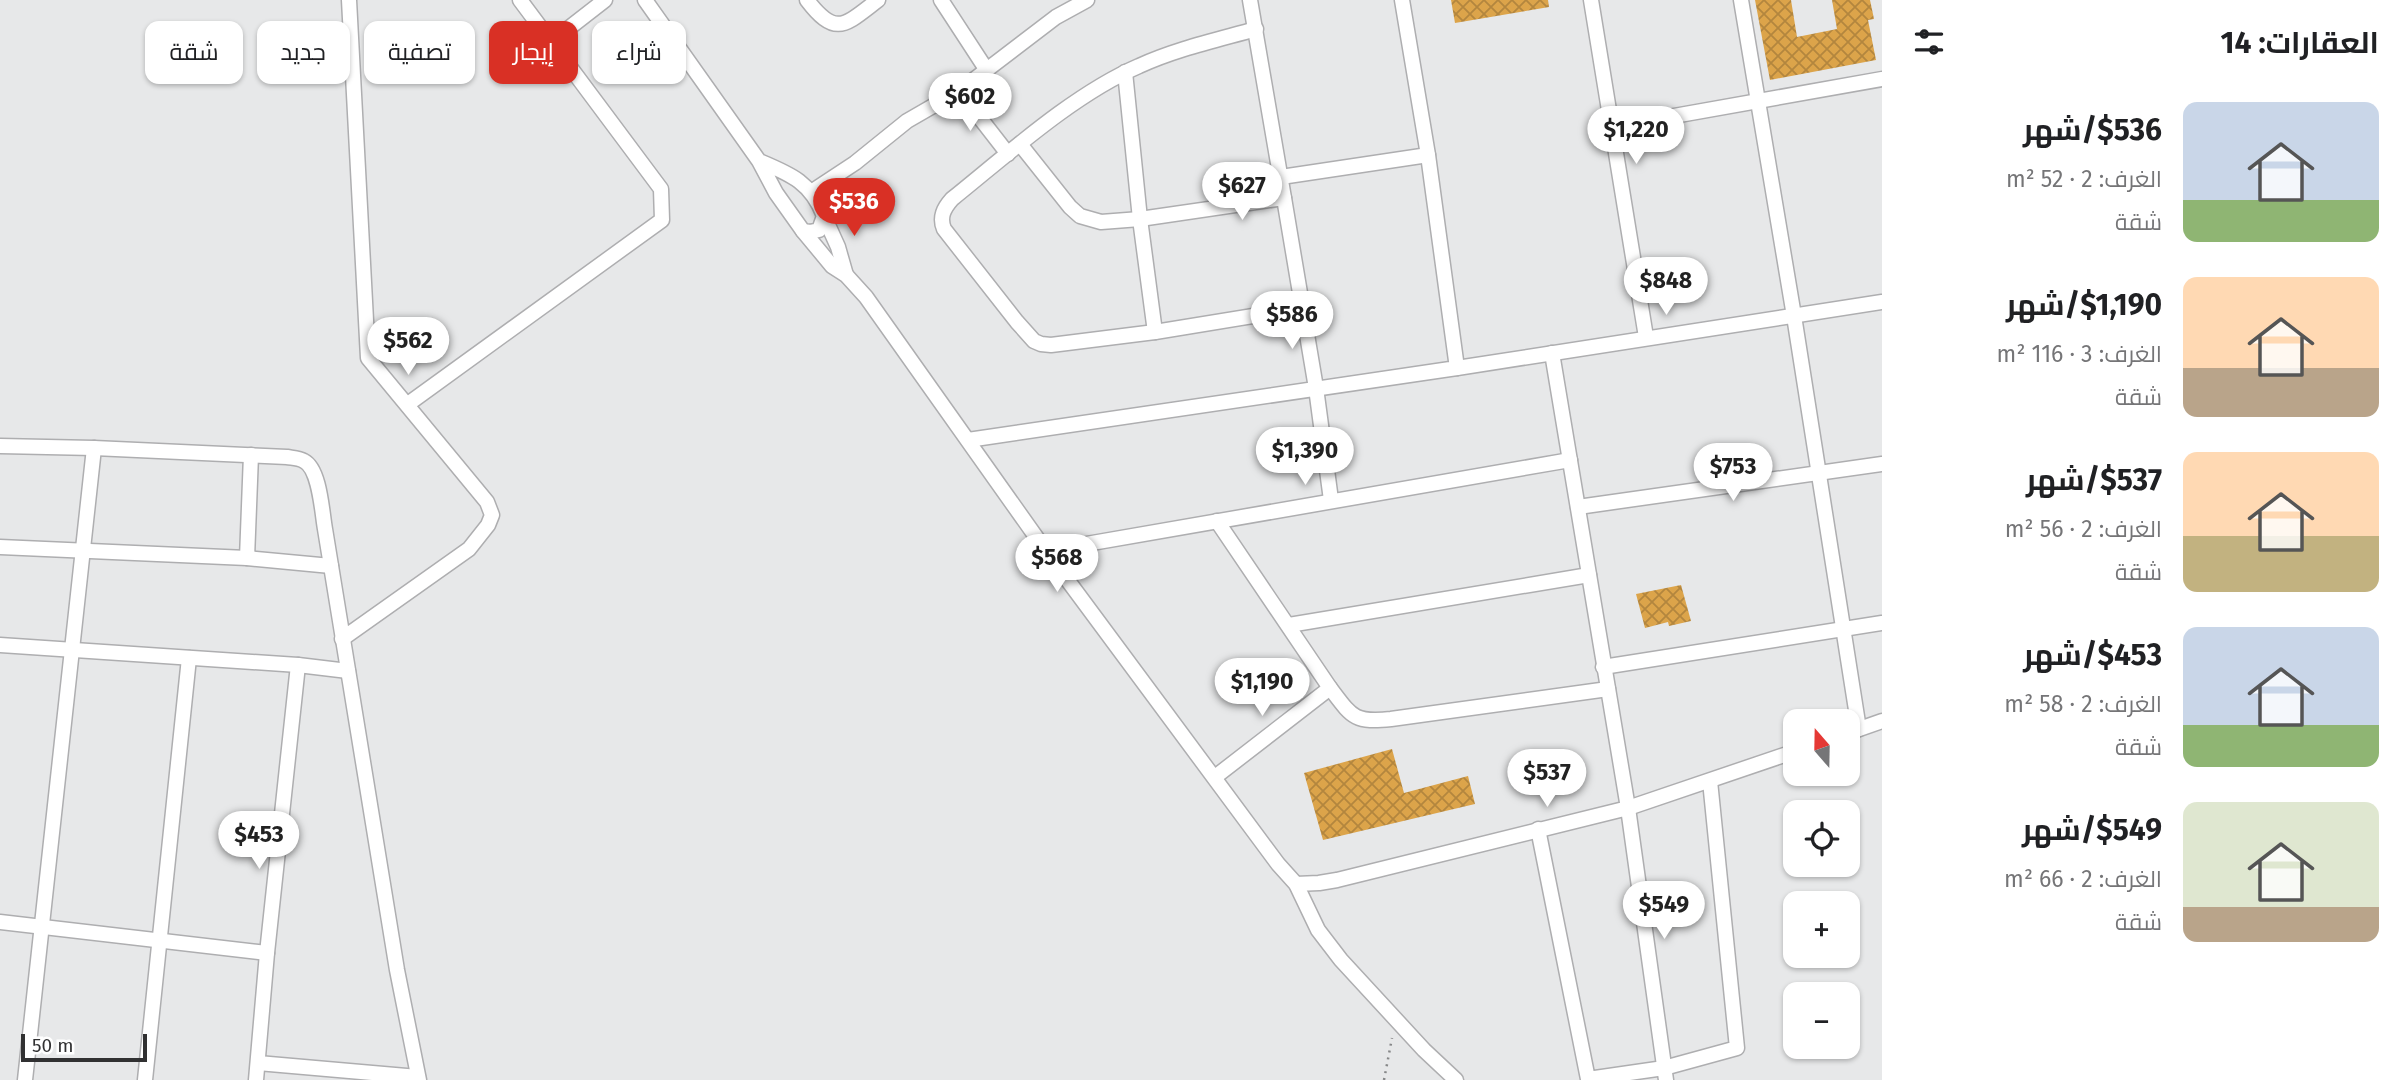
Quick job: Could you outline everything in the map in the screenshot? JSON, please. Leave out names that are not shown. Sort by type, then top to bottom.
[{"type":"street","points":[[342,639],[469,549],[488,525],[492,515],[487,502],[368,358],[349,0]]},
{"type":"street","points":[[520,0],[536,21]]},
{"type":"street","points":[[578,21],[605,0]]},
{"type":"street","points":[[645,0],[759,162],[776,193],[803,230],[832,266],[846,275],[866,297],[1046,551],[1278,864],[1296,884],[1318,930],[1358,980],[1456,1080]]},
{"type":"street","points":[[807,0],[824,20],[836,25],[850,21],[878,0]]},
{"type":"street","points":[[942,0],[986,69]]},
{"type":"street","points":[[811,192],[855,163],[907,121],[959,91],[1056,17],[1087,0]]},
{"type":"street","points":[[1250,0],[1316,388],[1331,500]]},
{"type":"street","points":[[1402,0],[1428,155],[1457,368]]},
{"type":"street","points":[[1591,0],[1646,337]]},
{"type":"street","points":[[1741,0],[1819,473],[1843,628],[1851,709]]},
{"type":"street","points":[[1256,29],[1178,51],[1125,72],[1088,93],[952,199],[941,219],[944,229],[1023,329],[1034,341],[1044,345],[1155,332],[1303,308]]},
{"type":"street","points":[[1125,72],[1155,332]]},
{"type":"street","points":[[408,404],[662,220],[661,189],[578,78]]},
{"type":"street","points":[[1612,127],[1882,79]]},
{"type":"street","points":[[959,91],[1008,154]]},
{"type":"street","points":[[1020,144],[1055,190],[1080,216],[1101,222],[1284,198]]},
{"type":"street","points":[[1281,177],[1428,155]]},
{"type":"street","points":[[759,162],[796,177],[811,192],[838,247],[846,275]]},
{"type":"street","points":[[776,193],[776,188],[787,176],[796,177]]},
{"type":"street","points":[[803,230],[819,230],[824,216]]},
{"type":"street","points":[[968,440],[1882,302]]},
{"type":"street","points":[[1552,353],[1628,808],[1665,1074]]},
{"type":"street","points":[[0,446],[251,455],[296,459],[310,467],[317,485],[397,970],[418,1078],[258,1063]]},
{"type":"street","points":[[25,1080],[94,448]]},
{"type":"street","points":[[247,558],[251,455]]},
{"type":"street","points":[[1046,551],[1570,460]]},
{"type":"street","points":[[1578,507],[1882,464]]},
{"type":"street","points":[[1217,521],[1330,688],[1352,714],[1368,722],[1608,688]]},
{"type":"street","points":[[0,547],[247,558],[331,566]]},
{"type":"street","points":[[1289,625],[1589,575]]},
{"type":"street","points":[[1603,667],[1882,623]]},
{"type":"street","points":[[0,645],[298,665],[348,671]]},
{"type":"street","points":[[145,1080],[189,658]]},
{"type":"street","points":[[256,1080],[298,665]]},
{"type":"street","points":[[1215,777],[1330,688]]},
{"type":"street","points":[[1860,729],[1882,722]]},
{"type":"street","points":[[1296,884],[1337,880],[1628,808],[1783,756]]},
{"type":"street","points":[[1538,829],[1588,1079],[1665,1074],[1737,1048],[1710,781]]},
{"type":"street","points":[[0,922],[267,953]]},
{"type":"path","points":[[1384,1080],[1395,1019]]},
{"type":"building","points":[[1451,0],[1548,0],[1549,7],[1455,23]]},
{"type":"building","points":[[1755,0],[1791,0],[1797,37],[1837,29],[1832,0],[1870,0],[1874,19],[1868,20],[1876,60],[1770,80]]},
{"type":"building","points":[[1681,585],[1691,621],[1669,626],[1668,622],[1645,628],[1636,594]]},
{"type":"building","points":[[1392,749],[1404,793],[1468,776],[1475,804],[1323,840],[1304,773]]}]
